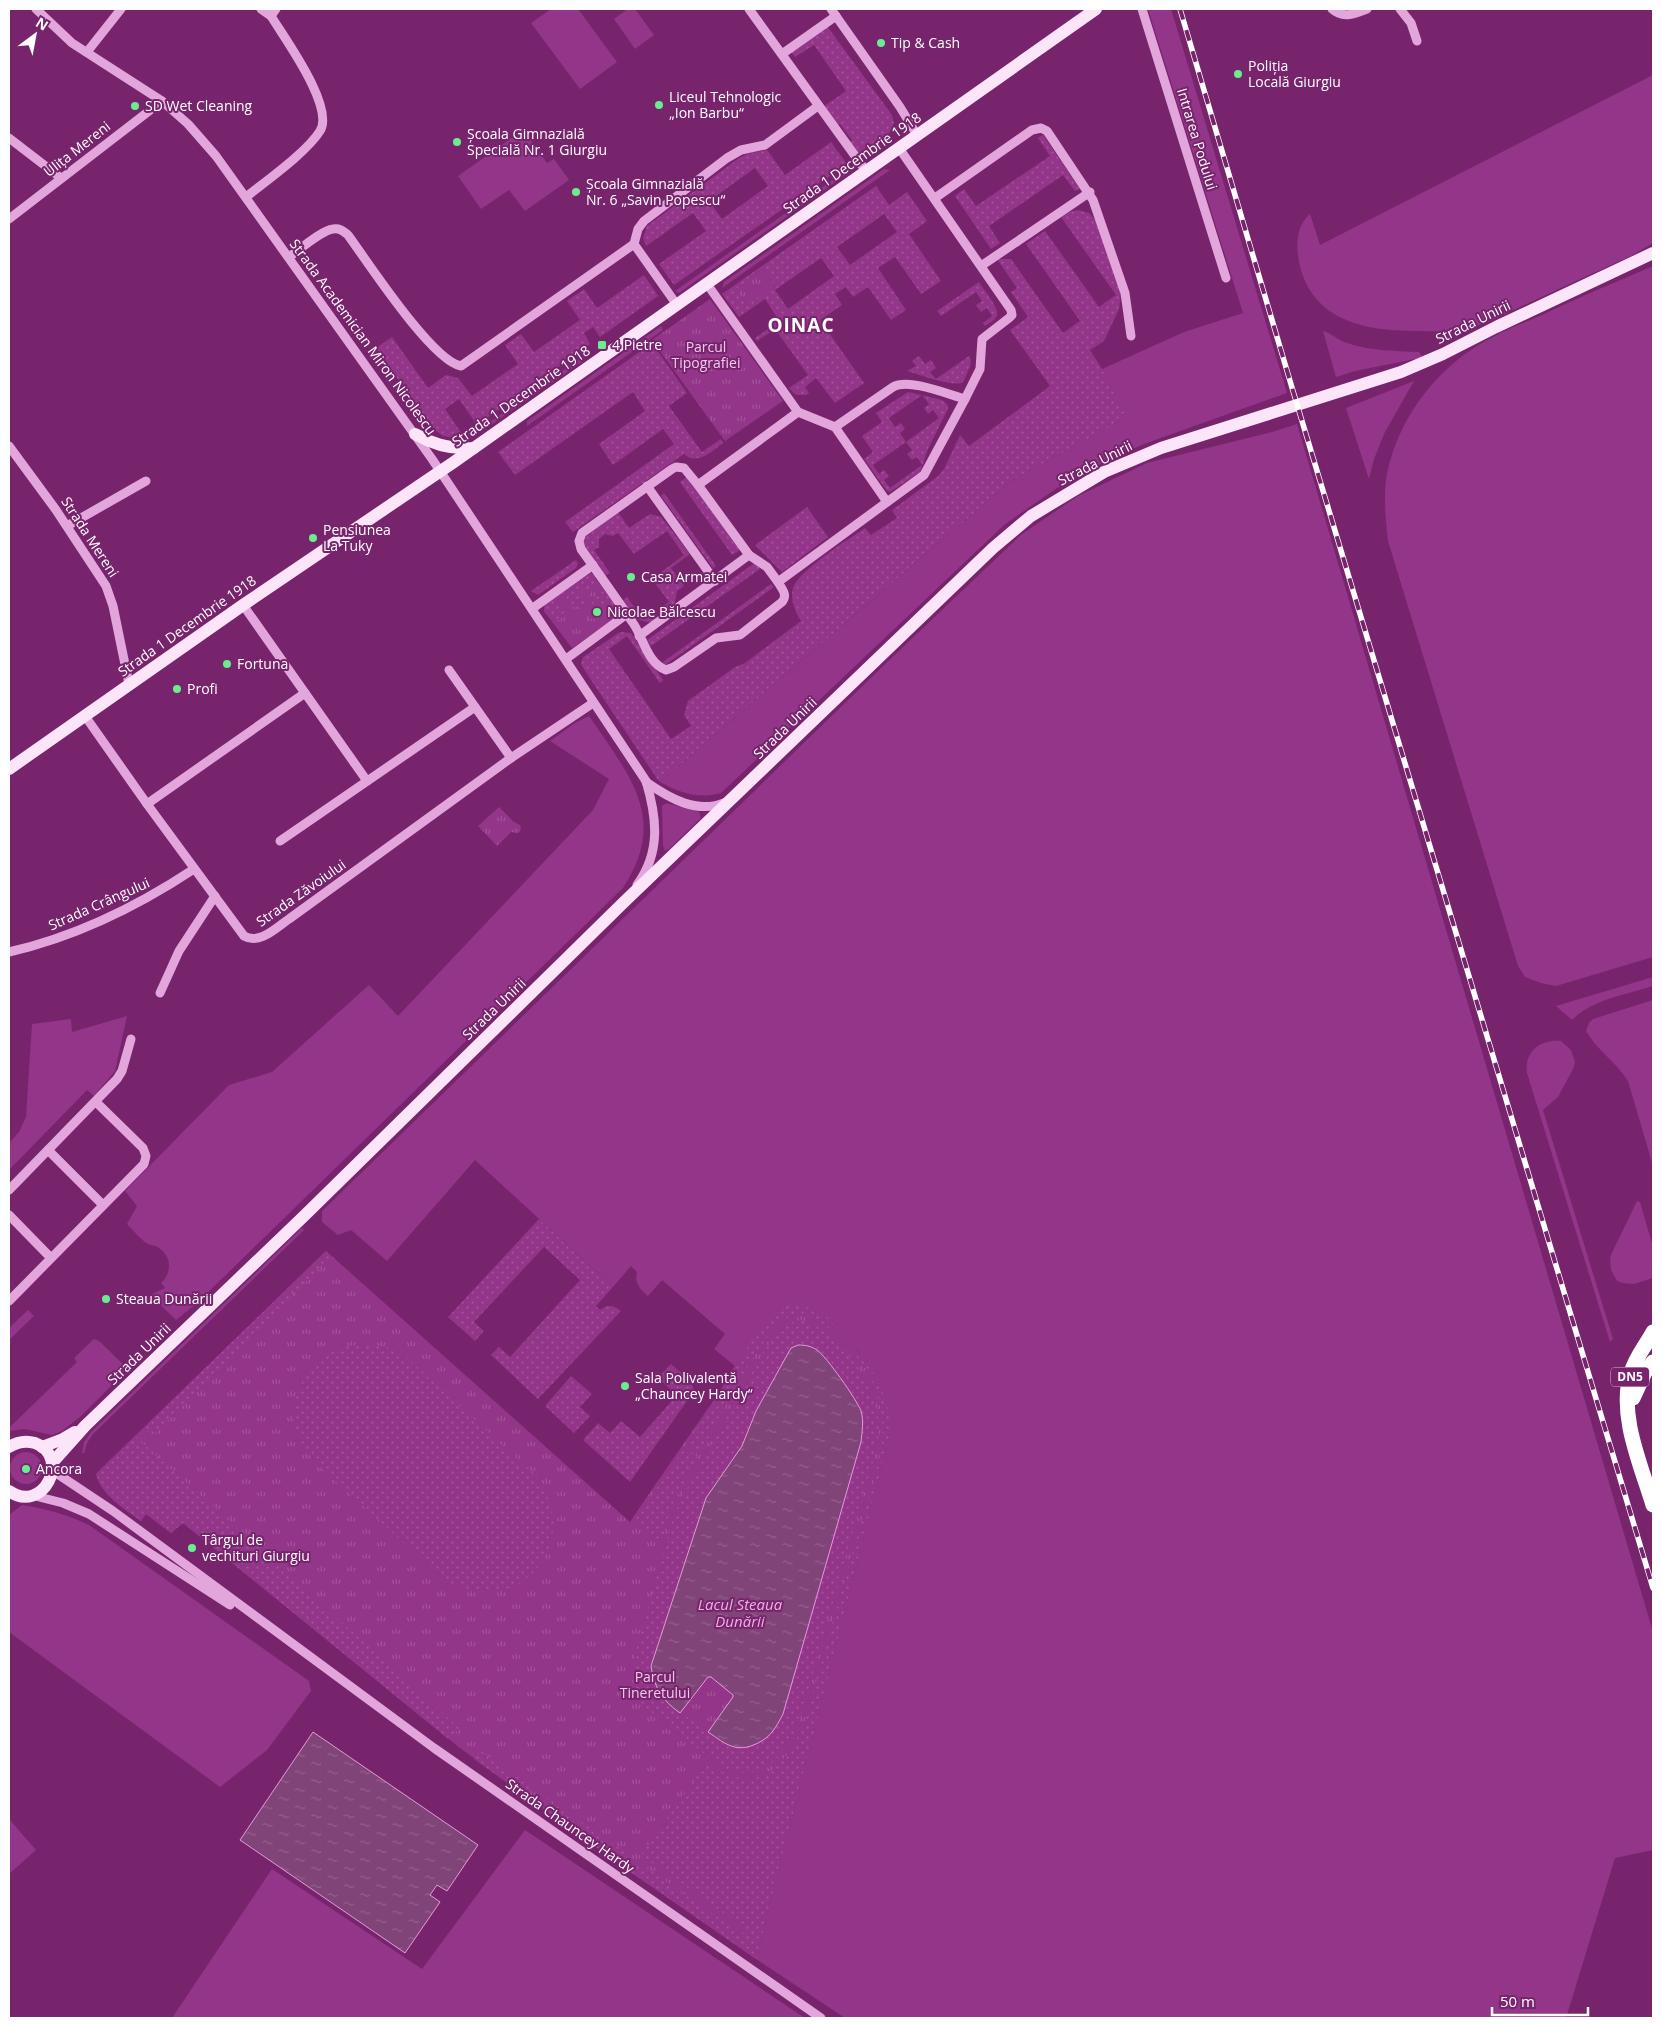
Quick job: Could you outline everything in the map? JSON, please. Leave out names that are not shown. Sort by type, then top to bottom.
[{"type":"highway","name":"DN5","points":[[1652,1336],[1631,1372],[1627,1398],[1628,1419],[1653,1505]]},
{"type":"highway","name":"DN5","points":[[1628,1419],[1639,1383],[1653,1362]]},
{"type":"highway","name":"DN5","points":[[1628,1419],[1637,1397],[1653,1377]]},
{"type":"main road","name":"Strada 1 Decembrie 1918","points":[[9,769],[243,605],[441,472],[899,148],[1082,13],[1096,9]]},
{"type":"main road","name":"Strada Unirii","points":[[17,1496],[42,1491],[47,1485],[52,1467],[85,1426],[304,1216],[623,903],[1020,524],[1056,499],[1104,472],[1161,448],[1401,372],[1649,256]]},
{"type":"main road","points":[[415,434],[439,445],[455,449],[474,448]]},
{"type":"main road","name":"Strada Unirii","points":[[42,1447],[63,1439],[85,1426]]},
{"type":"main road","points":[[10,1445],[27,1442],[42,1447],[49,1456],[52,1467]]},
{"type":"street","name":"Strada Academician Miron Nicolescu","points":[[36,9],[61,34],[162,101],[202,140],[246,197],[415,434],[533,608],[593,703],[646,781],[665,795],[692,805],[716,806],[733,798]]},
{"type":"street","points":[[87,52],[121,9]]},
{"type":"street","points":[[246,197],[312,142],[321,130],[324,119],[316,92],[274,12],[261,9]]},
{"type":"street","points":[[749,9],[866,171]]},
{"type":"street","name":"Intrarea Podului","points":[[1142,9],[1226,278]]},
{"type":"street","points":[[1332,9],[1337,14],[1346,16],[1366,9]]},
{"type":"street","points":[[1400,9],[1412,23],[1417,41]]},
{"type":"street","points":[[782,54],[833,12],[900,107],[917,135]]},
{"type":"street","name":"Ulița Mereni","points":[[9,219],[162,101]]},
{"type":"street","points":[[289,258],[326,231],[333,229],[341,230],[348,235],[412,324],[448,360],[461,366],[634,244],[638,229],[644,221],[727,158],[741,150],[765,145],[818,106]]},
{"type":"street","points":[[934,198],[1032,130],[1044,129],[1049,133],[1090,192],[1124,293],[1131,336]]},
{"type":"street","points":[[9,138],[61,178]]},
{"type":"street","points":[[778,582],[926,473],[980,369],[982,339],[1010,318],[1012,314],[899,148]]},
{"type":"street","points":[[981,266],[1090,192]]},
{"type":"street","points":[[634,244],[677,304]]},
{"type":"street","points":[[707,284],[798,412],[835,427],[887,502]]},
{"type":"street","points":[[835,427],[898,384],[911,384],[965,399]]},
{"type":"street","points":[[698,485],[798,412]]},
{"type":"street","name":"Strada Mereni","points":[[9,446],[67,526],[106,586],[110,595],[129,684]]},
{"type":"street","points":[[680,466],[687,470],[749,555],[767,567],[785,593],[782,602],[740,635],[716,638],[666,670],[660,666],[639,636],[627,614],[580,546],[581,535],[647,486],[672,469],[680,466]]},
{"type":"street","points":[[67,526],[146,482]]},
{"type":"street","points":[[647,486],[715,581]]},
{"type":"street","points":[[639,636],[749,555]]},
{"type":"street","points":[[533,608],[593,565]]},
{"type":"street","points":[[243,605],[367,781]]},
{"type":"street","points":[[566,659],[627,614]]},
{"type":"street","points":[[449,670],[511,758]]},
{"type":"street","points":[[147,804],[304,693]]},
{"type":"street","name":"Strada Zăvoiului","points":[[85,716],[244,936],[252,939],[261,938],[336,886],[511,758],[593,703]]},
{"type":"street","points":[[280,841],[474,707]]},
{"type":"street","name":"Strada Academician Miron Nicolescu","points":[[623,903],[648,867],[654,850],[655,818],[646,781]]},
{"type":"street","name":"Strada Crângului","points":[[9,952],[50,942],[128,909],[160,892],[194,869]]},
{"type":"street","points":[[160,993],[179,950],[215,896]]},
{"type":"street","points":[[9,1190],[120,1075],[131,1039]]},
{"type":"street","points":[[9,1301],[144,1164],[146,1156],[143,1148],[96,1102]]},
{"type":"street","points":[[48,1150],[103,1205]]},
{"type":"street","points":[[9,1215],[51,1258]]},
{"type":"street","name":"Strada Chauncey Hardy","points":[[52,1467],[440,1752],[821,2018]]},
{"type":"street","name":"Strada Chauncey Hardy","points":[[17,1496],[63,1503],[89,1514],[305,1654]]},
{"type":"green space","points":[[551,9],[578,9],[617,62],[580,89],[531,23]]},
{"type":"green space","points":[[628,9],[635,9],[654,35],[635,49],[614,19]]},
{"type":"green space","points":[[1148,9],[1171,9],[1287,393],[1144,444],[1108,460],[1057,488],[1004,525],[721,793],[713,795],[690,794],[660,782],[1011,481],[1126,417],[1102,369],[1184,332],[1243,313]]},
{"type":"green space","points":[[827,26],[892,115],[894,123],[889,133],[857,156],[849,143],[852,140],[840,124],[836,127],[823,107],[846,91],[814,45],[795,57],[791,51]]},
{"type":"green space","points":[[1653,75],[1653,243],[1631,256],[1492,320],[1457,330],[1401,331],[1365,326],[1348,321],[1333,313],[1319,302],[1309,288],[1301,270],[1297,248],[1301,226],[1310,214],[1320,245]]},
{"type":"green space","points":[[523,130],[547,163],[554,159],[569,180],[525,211],[509,190],[481,209],[458,176]]},
{"type":"green space","points":[[1043,135],[1080,189],[1075,191],[1063,175],[989,226],[1000,243],[991,249],[955,196],[964,189],[976,206],[1050,156],[1038,138]]},
{"type":"green space","points":[[831,142],[847,164],[674,285],[659,264],[706,231],[693,213],[646,246],[643,238],[647,226],[747,154],[767,150],[785,175]],"holes":[[[755,168],[768,186],[722,219],[709,201]]]},
{"type":"green space","points":[[848,169],[847,174],[679,293],[675,291]]},
{"type":"green space","points":[[884,169],[890,170],[722,288],[724,282]]},
{"type":"green space","points":[[876,186],[889,205],[907,192],[927,221],[909,234],[941,281],[921,294],[895,257],[878,268],[906,310],[891,320],[868,287],[853,297],[846,287],[835,294],[842,305],[820,320],[864,383],[835,403],[816,378],[805,387],[809,393],[806,395],[796,395],[789,388],[808,375],[775,329],[757,341],[755,338],[774,325],[770,320],[776,316],[765,299],[739,317],[722,294]],"holes":[[[884,214],[897,232],[850,265],[837,247]],[[821,258],[834,276],[788,309],[775,290]],[[763,269],[775,286],[747,305],[736,289]]]},
{"type":"green space","points":[[1078,210],[1089,213],[1096,221],[1121,293],[1119,309],[1104,341],[1090,350],[1127,417],[1011,481],[660,782],[585,671],[581,664],[583,657],[620,632],[631,633],[663,680],[660,683],[627,636],[609,649],[671,739],[691,726],[684,715],[688,701],[735,667],[745,663],[801,621],[794,605],[792,592],[797,581],[804,573],[865,528],[871,535],[897,518],[892,510],[937,477],[944,469],[960,435],[969,446],[1050,386],[1010,330],[1028,317],[1011,292],[1017,288],[997,259],[1011,259],[1063,333],[1080,321],[1026,244],[1045,231],[1099,307],[1116,295],[1061,217],[1069,212]]},
{"type":"green space","points":[[1653,266],[1653,957],[1556,986],[1525,977],[1518,966],[1388,541],[1385,510],[1386,479],[1397,442],[1413,410],[1434,382],[1460,358],[1499,334]]},
{"type":"green space","points":[[763,269],[775,286],[748,306],[735,289]]},
{"type":"green space","points":[[644,275],[658,296],[600,337],[593,327],[584,333],[590,344],[477,425],[459,399],[445,409],[460,431],[461,434],[457,438],[443,436],[432,428],[376,348],[392,337],[428,388],[446,375],[458,378],[472,396],[518,364],[505,345],[521,334],[534,352],[580,320],[567,301],[584,289],[597,308]]},
{"type":"green space","points":[[979,282],[997,312],[996,317],[990,323],[985,326],[983,323],[992,316],[987,308],[981,312],[976,305],[982,301],[976,292],[941,316],[937,311]]},
{"type":"green space","name":"Parcul Tipografiei","points":[[710,299],[783,401],[725,441],[652,340]]},
{"type":"green space","points":[[661,326],[663,330],[527,426],[527,421]]},
{"type":"green space","points":[[1323,331],[1356,346],[1419,352],[1422,356],[1336,377]]},
{"type":"green space","points":[[652,343],[687,393],[669,406],[702,452],[721,439],[723,443],[699,458],[689,457],[684,454],[573,532],[565,522],[674,444],[663,429],[613,465],[599,444],[645,411],[633,392],[515,475],[498,452]]},
{"type":"green space","points":[[584,356],[583,361],[484,430],[480,429]]},
{"type":"green space","points":[[919,356],[925,364],[931,360],[936,368],[930,372],[936,379],[969,356],[971,363],[963,382],[952,383],[936,380],[907,371],[916,366],[912,361]]},
{"type":"green space","points":[[1414,381],[1385,432],[1374,459],[1369,479],[1346,408]]},
{"type":"green space","points":[[908,392],[922,395],[942,400],[947,404],[948,409],[928,449],[920,472],[890,492],[887,491],[864,459],[873,452],[862,436],[882,422],[876,413]],"holes":[[[922,395],[929,404],[924,408],[928,414],[933,410],[939,418],[906,442],[900,433],[905,429],[901,423],[895,427],[889,418]],[[906,442],[912,450],[907,454],[912,460],[917,457],[922,465],[890,488],[884,480],[889,476],[884,470],[879,474],[873,465]]]},
{"type":"green space","points":[[1297,424],[1653,1632],[1653,1850],[1615,1858],[1566,2018],[845,2018],[756,1959],[890,1433],[859,1352],[820,1312],[802,1306],[754,1337],[735,1366],[714,1349],[725,1334],[662,1280],[648,1296],[638,1286],[637,1272],[631,1266],[613,1287],[475,1160],[387,1261],[351,1230],[338,1235],[322,1222],[322,1211],[881,668],[1022,534],[1078,496],[1147,463]]},
{"type":"green space","points":[[687,477],[740,550],[732,555],[680,482]]},
{"type":"green space","points":[[664,493],[716,566],[713,568],[661,496]]},
{"type":"green space","points":[[807,507],[828,537],[782,572],[755,545]]},
{"type":"green space","points":[[618,512],[629,528],[650,514],[661,517],[690,554],[671,568],[684,586],[677,591],[674,607],[652,623],[636,619],[622,601],[627,597],[644,620],[649,616],[656,618],[663,614],[663,606],[669,602],[652,579],[684,555],[667,531],[634,554],[618,533],[613,536],[605,534],[599,539],[599,547],[594,550],[610,573],[604,576],[583,548],[583,539]]},
{"type":"green space","points":[[576,560],[578,564],[576,568],[538,595],[531,591]]},
{"type":"green space","points":[[756,562],[760,569],[651,646],[647,640]]},
{"type":"green space","points":[[591,573],[619,609],[620,613],[572,648],[544,611],[545,604]]},
{"type":"green space","points":[[591,573],[595,576],[594,587],[589,597],[583,591],[581,593],[587,600],[582,608],[572,607],[567,600],[558,595]]},
{"type":"green space","points":[[771,584],[774,587],[665,665],[663,662]]},
{"type":"green space","points":[[604,591],[619,609],[620,613],[602,622],[586,617],[596,597]]},
{"type":"green space","points":[[553,599],[563,604],[567,609],[560,620],[550,618],[544,611],[545,604]]},
{"type":"green space","points":[[589,716],[618,758],[629,778],[638,798],[643,818],[643,840],[636,863],[623,888],[196,1304],[176,1320],[150,1295],[165,1288],[161,1283],[169,1270],[168,1260],[158,1247],[149,1245],[127,1224],[137,1206],[125,1191],[229,1085],[272,1072],[369,985],[398,1016],[593,810],[609,779],[550,741],[575,723]]},
{"type":"green space","points":[[666,803],[699,812],[701,818],[665,851],[663,846],[662,806]]},
{"type":"green space","points":[[499,807],[514,822],[520,825],[521,829],[518,833],[511,832],[497,846],[478,826]]},
{"type":"green space","points":[[1653,977],[1653,986],[1599,1002],[1572,1020],[1556,1006]]},
{"type":"green space","points":[[1653,1000],[1653,1166],[1628,1081],[1586,1031],[1593,1019]]},
{"type":"green space","points":[[127,1016],[115,1071],[94,1096],[87,1090],[9,1170],[9,1143],[19,1132],[26,1117],[32,1024],[71,1019],[72,1032]]},
{"type":"green space","points":[[1561,1041],[1571,1050],[1575,1062],[1558,1097],[1543,1110],[1613,1339],[1610,1342],[1527,1073],[1528,1058],[1535,1048],[1547,1042]]},
{"type":"green space","points":[[1637,1201],[1640,1202],[1653,1247],[1653,1278],[1634,1284],[1623,1283],[1617,1281],[1611,1270],[1610,1257]]},
{"type":"green space","points":[[539,1219],[613,1287],[596,1306],[600,1310],[610,1306],[621,1311],[538,1399],[491,1355],[499,1347],[510,1357],[580,1280],[544,1247],[474,1322],[484,1331],[475,1341],[448,1317]]},
{"type":"green space","points":[[302,1228],[304,1230],[93,1434],[87,1443],[84,1453],[82,1453],[84,1442],[91,1432]]},
{"type":"green space","name":"Parcul Tineretului","points":[[326,1251],[630,1522],[716,1397],[754,1336],[773,1314],[783,1308],[797,1305],[805,1306],[827,1318],[863,1357],[877,1380],[887,1405],[890,1433],[756,1959],[622,1866],[460,1748],[183,1523],[171,1533],[146,1514],[141,1521],[114,1501],[103,1489],[96,1474]]},
{"type":"green space","points":[[326,1251],[331,1256],[151,1438],[143,1429]]},
{"type":"green space","points":[[788,1306],[807,1307],[821,1313],[861,1356],[877,1380],[887,1405],[890,1433],[756,1959],[629,1871],[637,1861],[741,1933],[750,1932],[641,1855],[707,1762],[724,1773],[739,1778],[753,1778],[766,1774],[777,1766],[796,1740],[804,1724],[881,1452],[883,1425],[875,1390],[867,1371],[849,1347],[837,1335],[812,1318],[799,1315],[787,1318],[776,1327],[765,1341],[740,1379],[701,1452],[688,1443],[754,1337],[774,1313]]},
{"type":"green space","points":[[28,1310],[34,1316],[9,1340],[9,1328]]},
{"type":"green space","points":[[800,1320],[815,1325],[829,1334],[842,1347],[863,1377],[871,1394],[877,1410],[878,1435],[876,1451],[799,1722],[786,1746],[770,1764],[760,1770],[736,1772],[721,1767],[644,1706],[636,1695],[633,1684],[634,1658],[674,1515],[680,1501],[765,1349],[785,1325]],"holes":[[[819,1351],[848,1387],[860,1409],[862,1426],[858,1456],[783,1714],[726,1744],[665,1701],[651,1666],[706,1498],[742,1446],[756,1411]]]},
{"type":"green space","points":[[94,1339],[99,1341],[128,1369],[81,1416],[62,1431],[52,1435],[25,1429],[9,1431],[9,1428],[77,1362],[74,1358]]},
{"type":"green space","points":[[367,1344],[386,1347],[405,1356],[535,1475],[541,1484],[546,1492],[552,1511],[553,1530],[551,1540],[541,1563],[532,1574],[521,1582],[508,1588],[481,1592],[467,1589],[446,1580],[428,1566],[316,1463],[303,1446],[296,1431],[294,1414],[298,1390],[304,1379],[319,1360],[329,1353],[343,1347]]},
{"type":"green space","points":[[671,1364],[691,1381],[694,1391],[630,1482],[583,1440],[598,1423],[610,1433],[621,1421],[640,1437],[677,1395],[658,1378]]},
{"type":"green space","points":[[571,1376],[592,1394],[580,1407],[590,1416],[574,1433],[545,1406]]},
{"type":"green space","points":[[135,1436],[459,1728],[454,1735],[447,1738],[183,1523],[171,1533],[146,1514],[141,1521],[114,1501],[103,1489],[96,1474]]},
{"type":"green space","points":[[685,1447],[698,1457],[672,1505],[660,1543],[634,1521]]},
{"type":"green space","points":[[26,1452],[37,1457],[42,1468],[37,1479],[26,1484],[15,1479],[10,1468],[15,1457]]},
{"type":"green space","points":[[22,1505],[56,1512],[89,1525],[309,1681],[311,1691],[267,1750],[220,1787],[9,1632],[9,1515]]},
{"type":"green space","points":[[477,1748],[532,1787],[525,1796],[474,1759],[473,1755]]},
{"type":"green space","points":[[539,1792],[629,1855],[622,1866],[533,1801]]},
{"type":"green space","points":[[9,1819],[36,1850],[9,1874]]},
{"type":"green space","points":[[525,1830],[805,2018],[172,2018],[272,1869],[422,1969]]},
{"type":"water","name":"Lacul Steaua Dunării","points":[[798,1345],[817,1350],[834,1369],[854,1398],[862,1415],[861,1442],[783,1714],[776,1727],[767,1737],[750,1746],[737,1748],[726,1744],[708,1732],[733,1695],[711,1677],[708,1677],[680,1713],[660,1693],[654,1681],[651,1666],[706,1498],[742,1446],[756,1411],[791,1348]]},
{"type":"water","points":[[313,1732],[478,1845],[447,1891],[437,1885],[430,1895],[440,1902],[405,1953],[240,1840]]},
{"type":"railway","points":[[1180,9],[1653,1588]]},
{"type":"place","name":"Tip & Cash","points":[[881,43]]},
{"type":"place","name":"Poliția Locală Giurgiu","points":[[1238,74]]},
{"type":"place","name":"Liceul Tehnologic „Ion Barbu“","points":[[659,105]]},
{"type":"place","name":"SD Wet Cleaning","points":[[135,106]]},
{"type":"place","name":"Școala Gimnazială Specială Nr. 1 Giurgiu","points":[[457,142]]},
{"type":"place","name":"Școala Gimnazială Nr. 6 „Savin Popescu“","points":[[576,192]]},
{"type":"place","name":"4 Pietre","points":[[602,345]]},
{"type":"place","name":"Pensiunea La Tuky","points":[[313,538]]},
{"type":"place","name":"Casa Armatei","points":[[631,577]]},
{"type":"place","name":"Nicolae Bălcescu","points":[[597,612]]},
{"type":"place","name":"Fortuna","points":[[227,664]]},
{"type":"place","name":"Profi","points":[[177,689]]},
{"type":"place","name":"Steaua Dunării","points":[[106,1299]]},
{"type":"place","name":"Sala Polivalentă „Chauncey Hardy“","points":[[625,1386]]},
{"type":"place","name":"Ancora","points":[[26,1469]]},
{"type":"place","name":"Târgul de vechituri Giurgiu","points":[[192,1548]]},
{"type":"district","name":"OINAC","points":[[801,325]]}]
